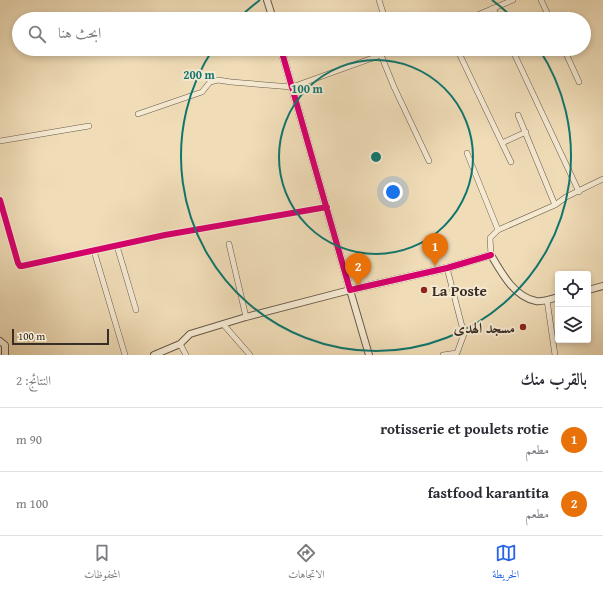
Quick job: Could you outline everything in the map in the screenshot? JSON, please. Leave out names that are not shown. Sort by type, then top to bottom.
[{"type":"street","points":[[267,0],[271,12]]},
{"type":"street","points":[[379,0],[383,12]]},
{"type":"street","points":[[485,12],[494,8],[500,3],[513,0]]},
{"type":"street","points":[[541,0],[547,12]]},
{"type":"street","points":[[494,8],[495,12]]},
{"type":"street","points":[[283,56],[369,355]]},
{"type":"street","points":[[138,114],[202,92],[210,82],[218,80],[292,87],[378,56]]},
{"type":"street","points":[[381,56],[394,87],[429,161]]},
{"type":"street","points":[[460,56],[511,162]]},
{"type":"street","points":[[515,56],[579,192]]},
{"type":"street","points":[[567,56],[579,82]]},
{"type":"street","points":[[518,115],[555,205]]},
{"type":"street","points":[[0,141],[89,126]]},
{"type":"street","points":[[502,143],[526,132]]},
{"type":"street","points":[[467,153],[498,230]]},
{"type":"street","points":[[555,299],[536,301],[523,296],[506,279],[491,255],[490,238],[498,230],[555,205],[566,197],[603,179]]},
{"type":"street","points":[[0,200],[20,266],[166,235],[327,207]]},
{"type":"street","points":[[229,244],[246,317]]},
{"type":"street","points":[[117,246],[136,310]]},
{"type":"street","points":[[94,251],[125,355]]},
{"type":"street","points":[[154,355],[180,344],[190,334],[246,317],[350,290],[447,268],[491,255]]},
{"type":"street","points":[[443,355],[457,353],[464,334],[447,268]]},
{"type":"street","points":[[591,289],[603,286]]},
{"type":"street","points":[[547,300],[555,355]]},
{"type":"street","points":[[223,324],[250,355]]},
{"type":"street","points":[[0,341],[5,345],[5,355]]},
{"type":"street","points":[[180,344],[186,355]]},
{"type":"cycle path","points":[[283,56],[350,290],[447,268],[491,255]]},
{"type":"cycle path","points":[[0,200],[20,266],[165,235],[327,207]]},
{"type":"place","name":"rotisserie et poulets rotie","points":[[435,266]]},
{"type":"place","name":"fastfood karantita","points":[[358,286]]},
{"type":"place","name":"La Poste","points":[[424,290]]},
{"type":"place","name":"مسجد الهدى","points":[[523,327]]}]
